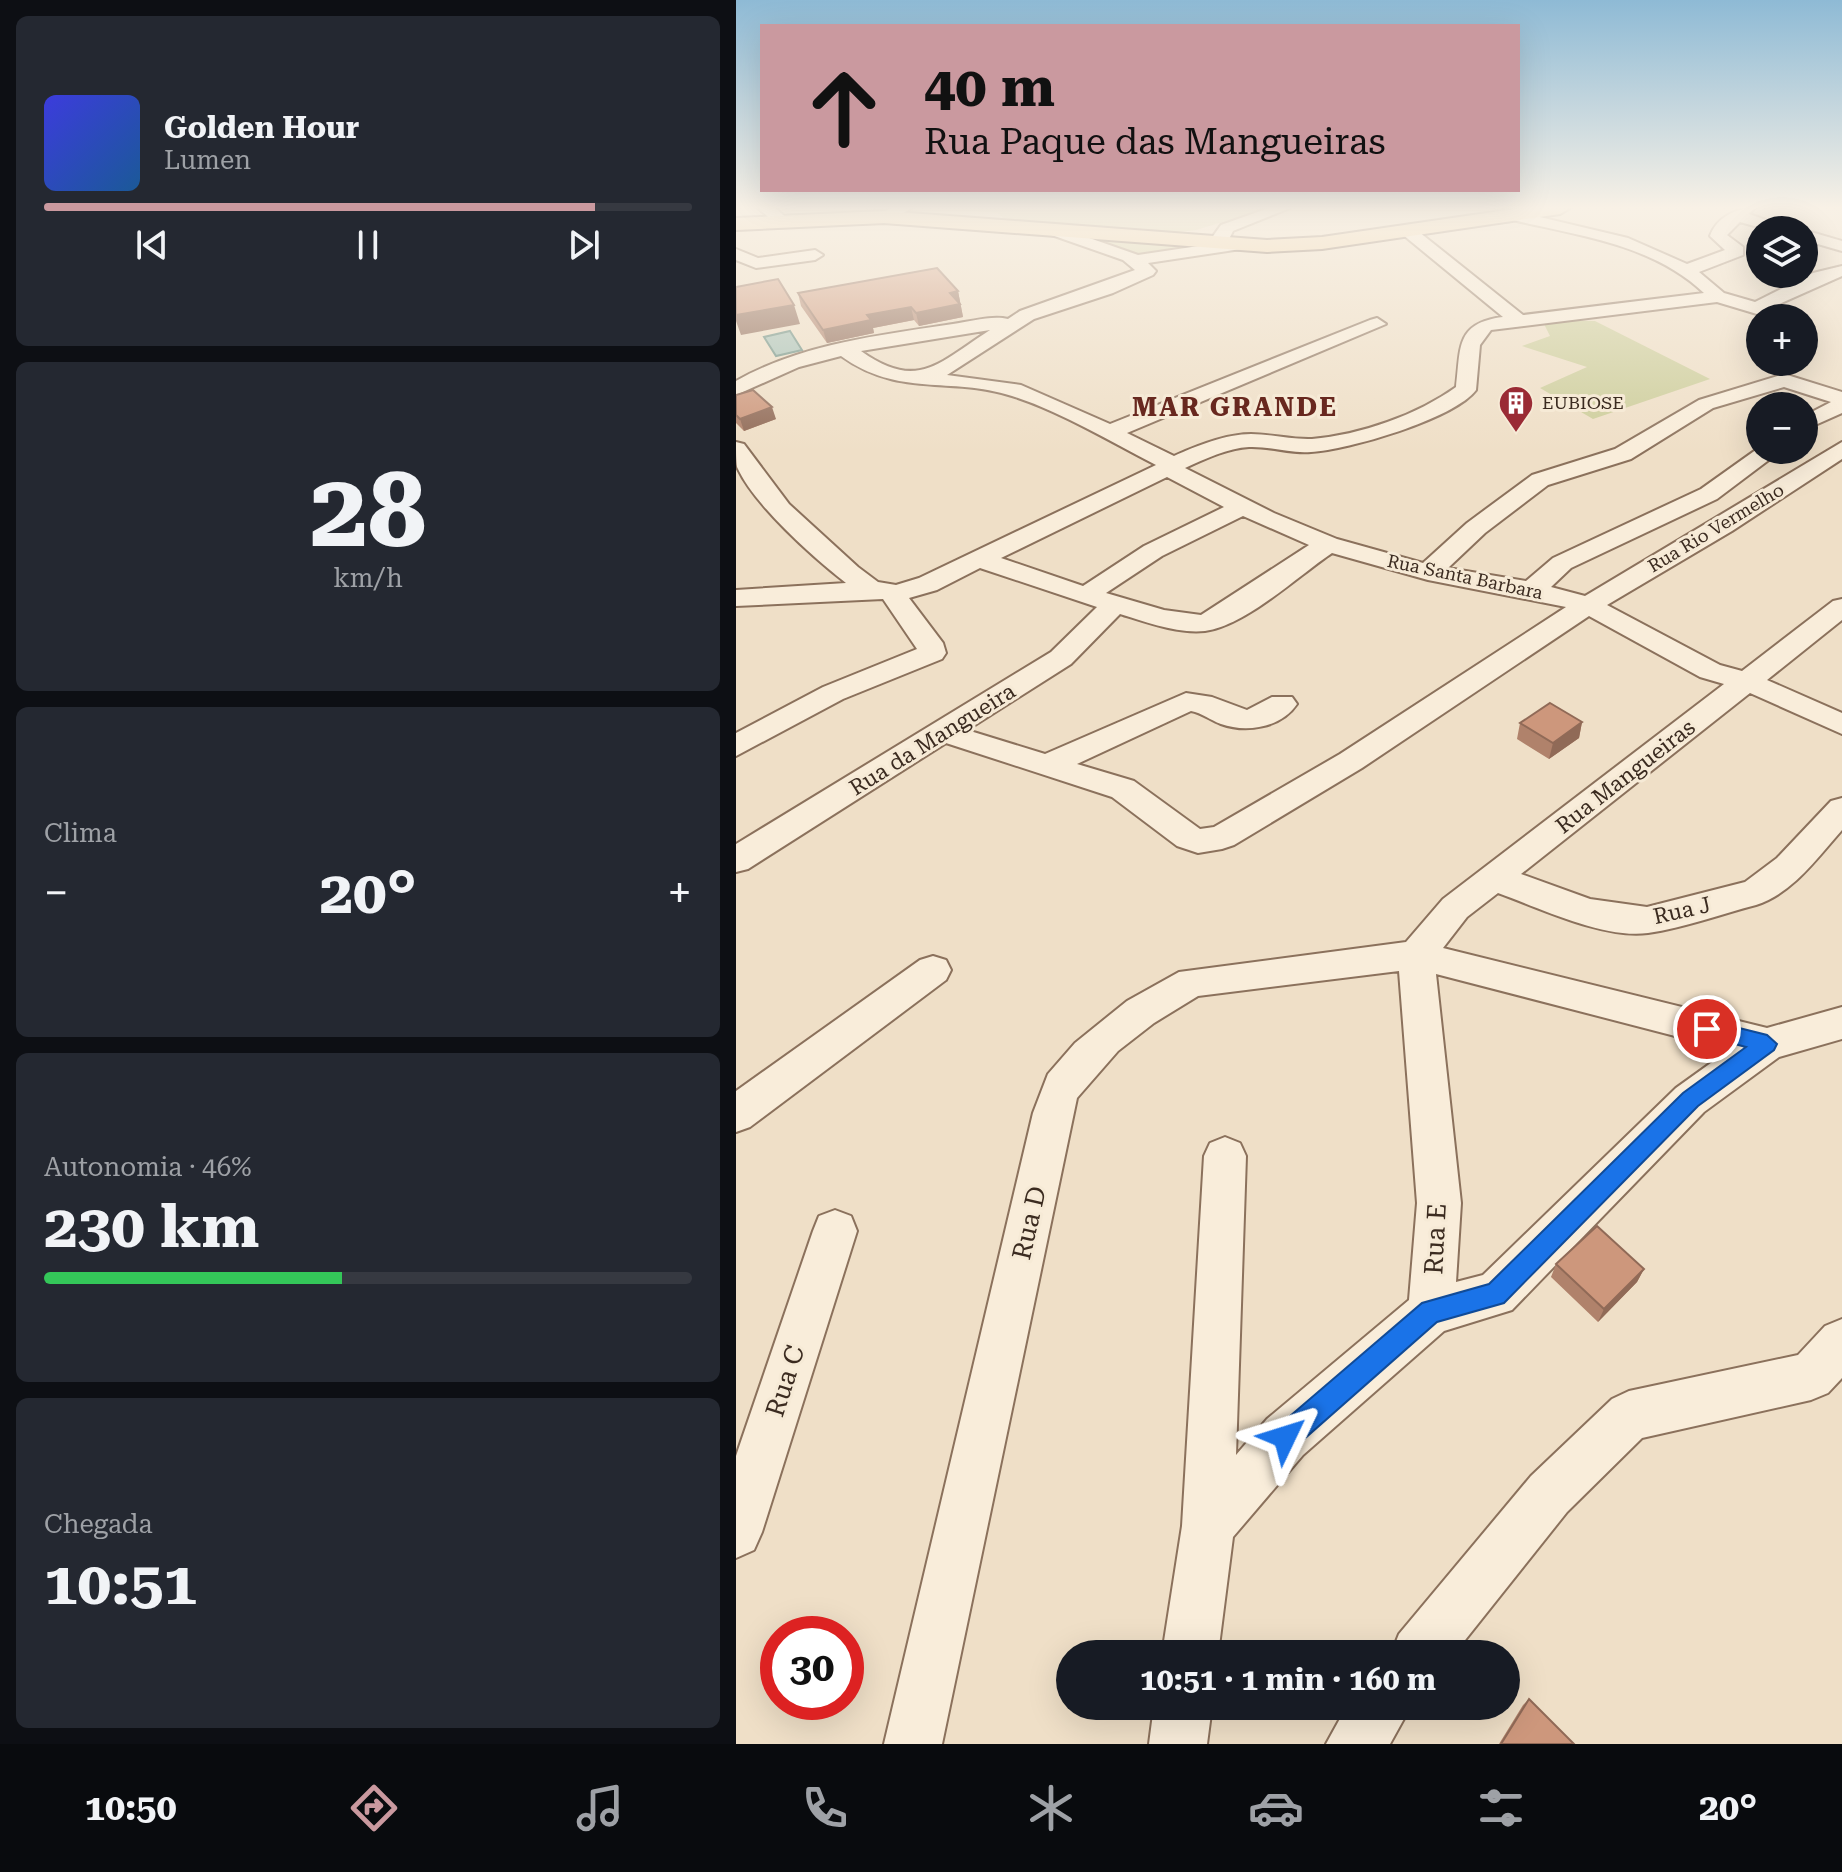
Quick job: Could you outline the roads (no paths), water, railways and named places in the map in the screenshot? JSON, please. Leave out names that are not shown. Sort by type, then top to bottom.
[{"type":"street","points":[[736,389],[767,372],[846,350],[1015,322],[1104,289]]},
{"type":"street","points":[[1480,289],[1517,319]]},
{"type":"street","points":[[1710,289],[1718,297]]},
{"type":"street","points":[[736,598],[883,592],[928,584],[1201,452],[1248,440],[1309,446],[1347,441],[1442,407],[1466,390],[1475,332],[1486,325],[1718,297],[1762,307],[1795,289]]},
{"type":"street","points":[[926,380],[1015,322]]},
{"type":"street","points":[[1109,432],[1377,324]]},
{"type":"street","name":"Rua Santa Barbara","points":[[846,350],[877,371],[926,380],[1014,389],[1109,432],[1242,507],[1328,544],[1428,572],[1532,590],[1588,605]]},
{"type":"street","points":[[1428,572],[1476,528],[1540,480],[1623,454],[1706,404],[1784,380],[1842,402]]},
{"type":"street","points":[[1818,416],[1842,402]]},
{"type":"street","points":[[1818,442],[1841,450]]},
{"type":"street","points":[[736,449],[772,503],[789,521],[883,592],[932,653],[833,693],[736,746]]},
{"type":"street","name":"Rua Rio Vermelho","points":[[1047,765],[1123,789],[1180,832],[1198,841],[1233,832],[1364,753],[1588,605],[1723,526],[1841,450]]},
{"type":"street","points":[[1532,590],[1562,563],[1709,494],[1751,464]]},
{"type":"street","name":"Rua da Mangueira","points":[[736,860],[1061,658],[1102,598],[1153,551],[1242,507]]},
{"type":"street","points":[[980,560],[1183,621],[1206,622],[1328,544]]},
{"type":"street","points":[[1588,605],[1710,671],[1746,681],[1842,724]]},
{"type":"street","name":"Rua Mangueiras","points":[[1416,955],[1455,908],[1842,607]]},
{"type":"street","points":[[942,732],[1047,765],[1186,702],[1194,700],[1231,717],[1249,720],[1282,704]]},
{"type":"street","name":"Rua J","points":[[1494,878],[1586,911],[1617,918],[1647,920],[1756,892],[1789,867],[1842,809]]},
{"type":"street","points":[[1416,955],[1767,1044]]},
{"type":"street","name":"Rua E","points":[[1416,955],[1439,1203],[1431,1311]]},
{"type":"street","name":"Rua D","points":[[913,1744],[1061,1087],[1097,1048],[1166,995],[1192,982],[1416,955]]},
{"type":"street","points":[[736,1114],[933,970]]},
{"type":"street","points":[[1208,1526],[1285,1437],[1431,1311],[1496,1294],[1690,1100],[1767,1044],[1842,1023]]},
{"type":"street","points":[[1192,1640],[1208,1526],[1225,1156]]},
{"type":"street","name":"Rua C","points":[[736,1532],[835,1231]]},
{"type":"street","points":[[1430,1640],[1549,1494],[1629,1416],[1811,1376],[1842,1343]]},
{"type":"street","points":[[1178,1744],[1181,1720]]},
{"type":"street","points":[[1355,1744],[1372,1720]]},
{"type":"place","name":"EUBIOSE","points":[[1516,434]]},
{"type":"district","name":"MAR GRANDE","points":[[1235,407]]}]
